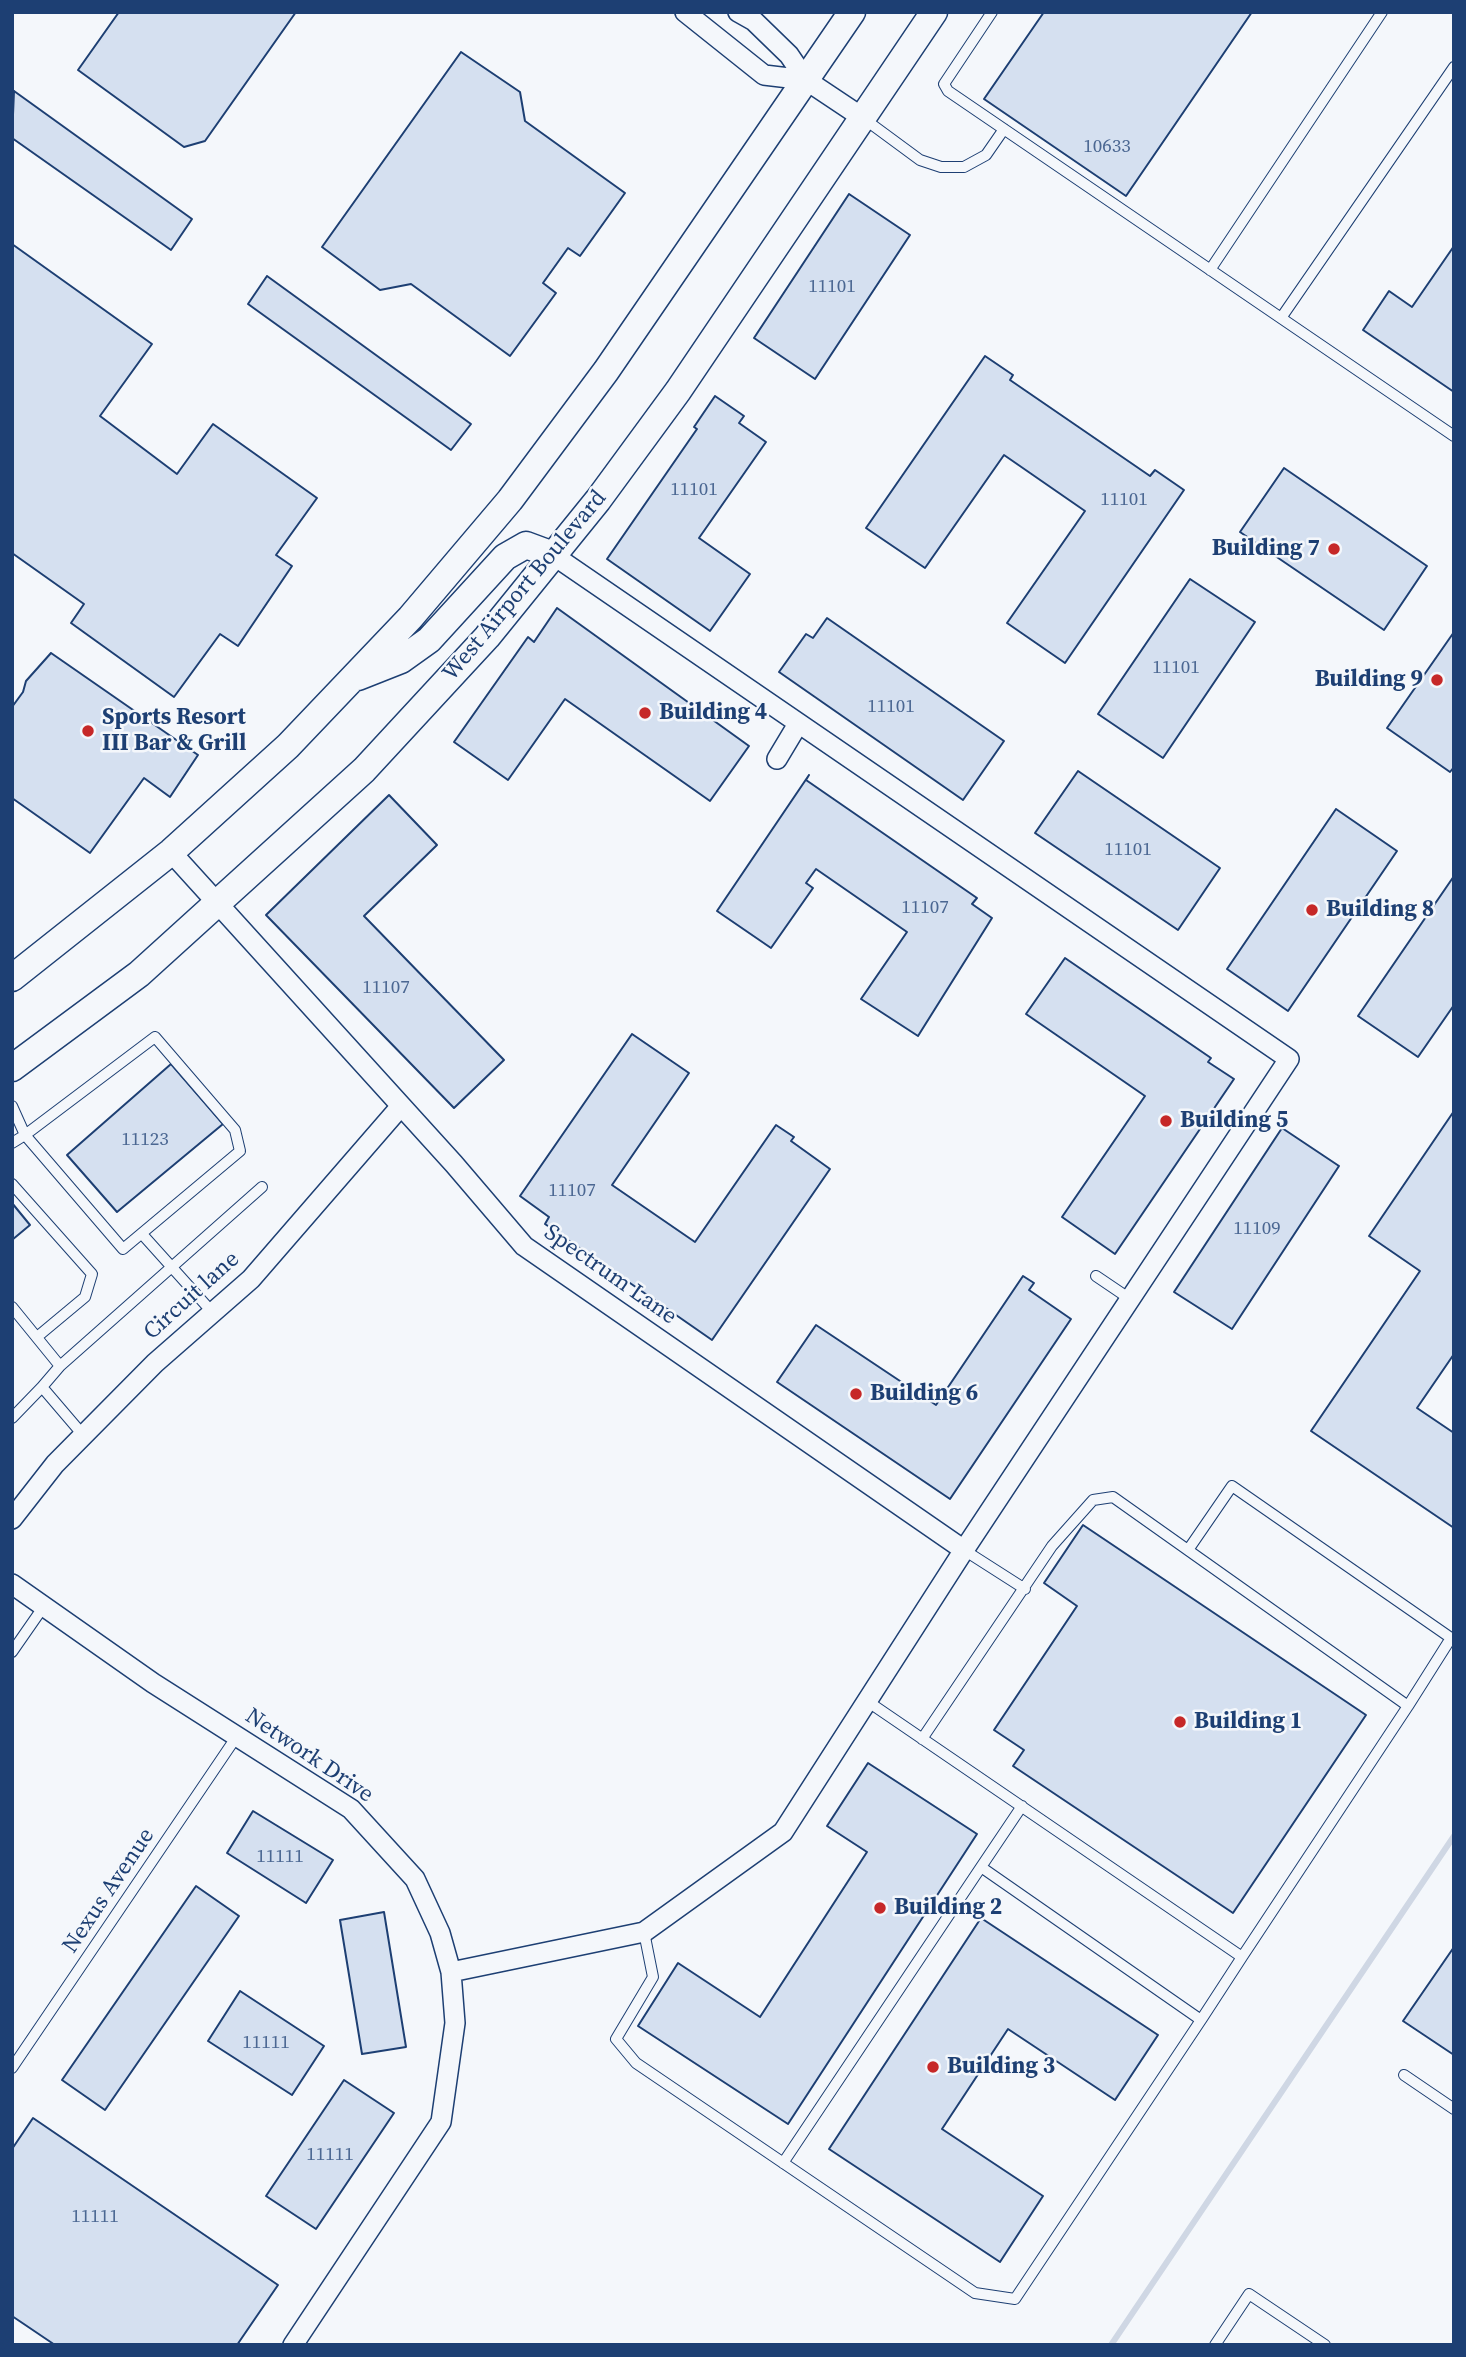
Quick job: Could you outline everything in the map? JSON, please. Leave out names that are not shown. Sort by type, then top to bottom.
[{"type":"main road","points":[[12,978],[172,852],[288,746],[410,618],[510,499],[606,371],[852,12]]},
{"type":"main road","name":"West Airport Boulevard","points":[[12,1068],[139,974],[364,770],[487,637],[554,555],[678,391],[934,12]]},
{"type":"main road","points":[[350,680],[401,660],[429,640],[505,557],[526,545],[554,555]]},
{"type":"street","points":[[685,12],[764,75],[806,80]]},
{"type":"street","points":[[738,12],[754,21],[789,55],[806,80],[863,118]]},
{"type":"street","points":[[452,1972],[644,1932],[782,1832],[964,1550],[1289,1059],[554,555]]},
{"type":"street","points":[[777,759],[798,724]]},
{"type":"street","name":"Spectrum Lane","points":[[172,852],[524,1246],[964,1550]]},
{"type":"street","name":"Circuit lane","points":[[12,1519],[55,1464],[83,1435],[155,1363],[251,1279],[401,1106]]},
{"type":"street","name":"Network Drive","points":[[12,1584],[153,1683],[351,1809],[415,1879],[440,1933],[452,1972],[455,2023],[441,2122],[293,2345]]},
{"type":"lane","points":[[992,12],[944,84],[948,91],[1454,436]]},
{"type":"lane","points":[[1210,270],[1382,12]]},
{"type":"lane","points":[[1281,318],[1454,67]]},
{"type":"lane","points":[[863,118],[920,160],[941,167],[964,167],[986,155],[1004,129]]},
{"type":"lane","points":[[12,1106],[25,1135],[123,1250],[240,1151],[235,1130],[155,1037],[25,1135],[12,1143]]},
{"type":"lane","points":[[12,1184],[92,1275],[85,1297],[37,1337]]},
{"type":"lane","points":[[12,1418],[60,1366],[262,1187]]},
{"type":"lane","points":[[142,1234],[213,1312]]},
{"type":"lane","points":[[1097,1276],[1130,1299]]},
{"type":"lane","points":[[12,1307],[60,1366]]},
{"type":"lane","points":[[42,1387],[83,1435]]},
{"type":"lane","points":[[644,1932],[653,1977],[616,2039],[636,2063],[975,2294],[1015,2299],[1202,2020],[1451,1639],[1232,1486],[1188,1550]]},
{"type":"lane","points":[[922,1739],[1052,1546],[1093,1500],[1113,1497],[1408,1706]]},
{"type":"lane","points":[[964,1550],[1025,1589]]},
{"type":"lane","points":[[12,1653],[44,1606]]},
{"type":"lane","points":[[867,1701],[1242,1957]]},
{"type":"lane","name":"Nexus Avenue","points":[[12,2068],[237,1737]]},
{"type":"lane","points":[[783,2163],[1022,1806]]},
{"type":"lane","points":[[981,1867],[1202,2020]]},
{"type":"lane","points":[[1404,2075],[1454,2109]]},
{"type":"lane","points":[[1215,2345],[1249,2294],[1325,2345]]},
{"type":"building","points":[[119,12],[296,12],[205,141],[184,147],[78,70]]},
{"type":"building","points":[[1044,12],[1252,12],[1126,196],[984,99]]},
{"type":"building","points":[[461,52],[520,92],[525,121],[625,193],[580,256],[568,248],[543,283],[556,293],[510,356],[411,284],[380,290],[322,247]]},
{"type":"building","points":[[14,91],[192,219],[171,250],[12,138]]},
{"type":"building","points":[[849,194],[910,235],[815,379],[754,338]]},
{"type":"building","points":[[12,244],[152,344],[100,416],[177,474],[213,424],[317,498],[276,555],[292,566],[238,646],[220,634],[174,697],[71,623],[84,604],[12,553]]},
{"type":"building","points":[[1454,246],[1454,392],[1363,330],[1389,291],[1412,307]]},
{"type":"building","points":[[267,276],[471,424],[451,450],[248,304]]},
{"type":"building","points":[[985,356],[1013,375],[1010,380],[1150,476],[1155,470],[1184,490],[1065,663],[1007,623],[1085,511],[1004,455],[925,568],[866,528]]},
{"type":"building","points":[[715,396],[744,416],[739,423],[766,442],[699,538],[750,574],[710,631],[607,559],[697,429],[694,427]]},
{"type":"building","name":"Building 7","points":[[1284,468],[1427,566],[1384,630],[1240,532]]},
{"type":"building","points":[[1190,579],[1255,622],[1163,758],[1098,714]]},
{"type":"building","name":"Building 4","points":[[557,608],[749,746],[710,801],[565,699],[508,780],[454,742],[528,637],[534,642]]},
{"type":"building","points":[[827,618],[1004,741],[963,800],[779,672],[806,634],[813,638]]},
{"type":"building","name":"Building 9","points":[[1454,632],[1454,767],[1450,772],[1387,728]]},
{"type":"building","name":"Sports Resort III Bar & Grill","points":[[51,653],[198,755],[170,797],[144,778],[90,853],[12,798],[12,707],[23,692],[26,681]]},
{"type":"building","points":[[1078,771],[1220,868],[1178,930],[1035,833]]},
{"type":"building","points":[[809,775],[806,780],[977,898],[972,904],[992,918],[918,1036],[861,999],[907,932],[816,869],[806,883],[813,888],[771,948],[717,911]]},
{"type":"building","points":[[389,795],[437,845],[364,916],[504,1060],[454,1108],[266,915]]},
{"type":"building","name":"Building 8","points":[[1336,809],[1397,851],[1288,1011],[1227,969]]},
{"type":"building","points":[[1454,876],[1454,1005],[1418,1057],[1358,1016]]},
{"type":"building","name":"Building 5","points":[[1065,958],[1211,1058],[1208,1062],[1234,1079],[1115,1254],[1062,1217],[1145,1096],[1026,1014]]},
{"type":"building","points":[[632,1034],[689,1073],[612,1185],[695,1242],[776,1125],[794,1137],[791,1141],[830,1169],[712,1340],[545,1224],[549,1217],[520,1196]]},
{"type":"building","points":[[171,1064],[223,1124],[117,1212],[67,1155]]},
{"type":"building","points":[[1454,1111],[1454,1354],[1417,1408],[1454,1433],[1454,1528],[1311,1431],[1420,1271],[1369,1236]]},
{"type":"building","points":[[1282,1128],[1339,1166],[1232,1329],[1174,1292]]},
{"type":"building","points":[[12,1203],[30,1225],[12,1240]]},
{"type":"building","name":"Building 6","points":[[1023,1276],[1034,1283],[1029,1290],[1071,1319],[950,1499],[777,1382],[816,1325],[936,1405]]},
{"type":"building","name":"Building 1","points":[[1083,1525],[1366,1715],[1233,1913],[1013,1766],[1024,1750],[994,1730],[1077,1606],[1044,1583]]},
{"type":"building","name":"Building 2","points":[[868,1763],[977,1834],[788,2124],[638,2026],[678,1963],[760,2017],[867,1852],[827,1826]]},
{"type":"building","points":[[253,1811],[333,1860],[306,1903],[227,1853]]},
{"type":"building","points":[[196,1886],[239,1916],[105,2110],[62,2080]]},
{"type":"building","points":[[384,1912],[406,2047],[362,2054],[340,1920]]},
{"type":"building","name":"Building 3","points":[[981,1918],[1158,2035],[1115,2100],[1008,2029],[942,2129],[1043,2196],[1000,2262],[829,2149]]},
{"type":"building","points":[[1454,1947],[1454,2055],[1403,2021]]},
{"type":"building","points":[[240,1991],[324,2046],[292,2095],[208,2041]]},
{"type":"building","points":[[344,2080],[394,2113],[316,2229],[266,2196]]},
{"type":"building","points":[[33,2118],[278,2285],[237,2345],[55,2345],[12,2316],[12,2149]]},
{"type":"waterway","points":[[1111,2345],[1454,1836]]},
{"type":"place","name":"Building 7","points":[[1334,549]]},
{"type":"place","name":"Building 9","points":[[1437,680]]},
{"type":"place","name":"Building 4","points":[[645,713]]},
{"type":"place","name":"Sports Resort III Bar & Grill","points":[[88,731]]},
{"type":"place","name":"Building 8","points":[[1312,910]]},
{"type":"place","name":"Building 5","points":[[1166,1121]]},
{"type":"place","name":"Building 6","points":[[856,1394]]},
{"type":"place","name":"Building 1","points":[[1180,1722]]},
{"type":"place","name":"Building 2","points":[[880,1908]]},
{"type":"place","name":"Building 3","points":[[933,2067]]}]
